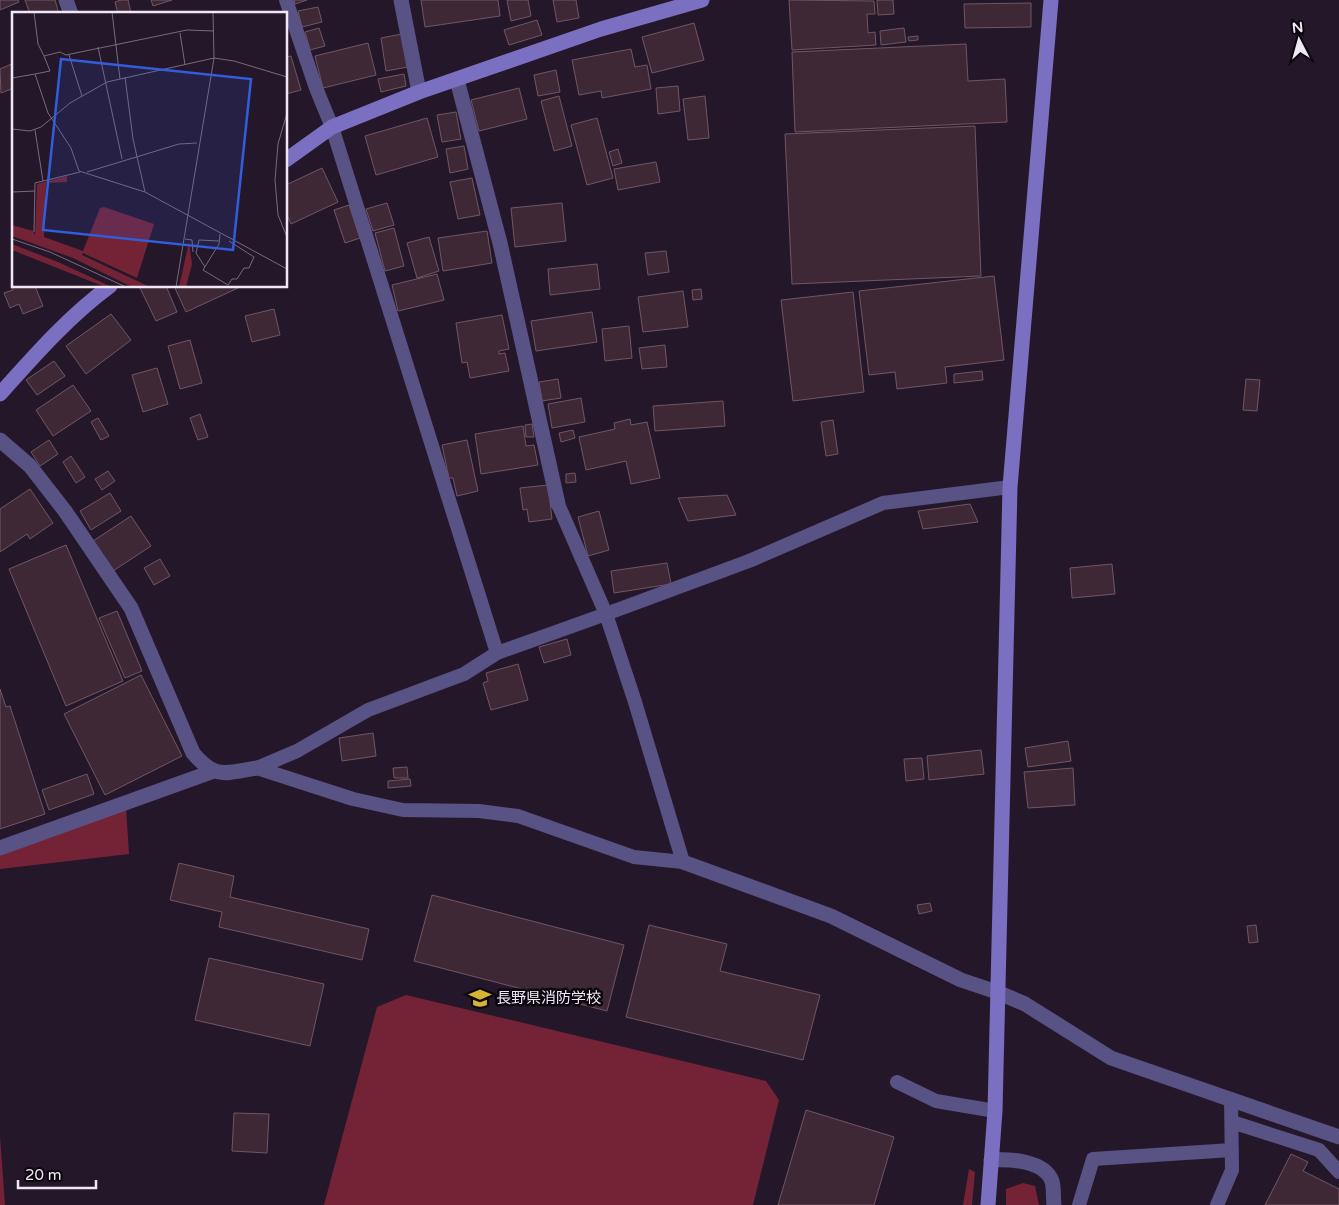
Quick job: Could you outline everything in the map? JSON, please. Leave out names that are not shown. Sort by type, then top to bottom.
[{"type":"street","points":[[66,0],[70,12]]},
{"type":"street","points":[[401,0],[419,92]]},
{"type":"street","points":[[288,159],[332,127],[419,92],[601,29],[702,0]]},
{"type":"street","points":[[988,1205],[995,1111],[1010,487],[1051,0]]},
{"type":"street","points":[[457,80],[500,243],[558,504]]},
{"type":"street","points":[[0,394],[38,351],[95,297],[107,288]]},
{"type":"street","points":[[0,440],[30,466],[65,511],[131,608],[193,753],[204,766],[220,773],[257,768]]},
{"type":"street","points":[[0,848],[214,770]]},
{"type":"street","points":[[683,862],[831,916],[961,980],[1025,1004],[1111,1058],[1339,1137]]},
{"type":"street","points":[[991,1160],[1013,1159],[1042,1168],[1052,1181],[1054,1205]]},
{"type":"lane","points":[[286,0],[316,88],[332,127],[497,653]]},
{"type":"lane","points":[[257,768],[297,751],[368,710],[464,674],[497,653],[749,561],[883,503],[1010,487]]},
{"type":"lane","points":[[257,768],[353,799],[403,810],[479,812],[518,816],[634,857],[683,862],[606,614],[558,504]]},
{"type":"lane","points":[[897,1082],[936,1101],[995,1111]]},
{"type":"lane","points":[[1217,1205],[1232,1170],[1231,1099]]},
{"type":"lane","points":[[1232,1122],[1319,1150],[1339,1172]]},
{"type":"lane","points":[[1079,1205],[1093,1160],[1232,1150]]},
{"type":"shaded area","points":[[126,807],[129,854],[0,869],[0,854]]},
{"type":"shaded area","points":[[406,995],[766,1081],[779,1100],[753,1205],[324,1205],[377,1007]]},
{"type":"shaded area","points":[[0,1136],[5,1205],[0,1205]]},
{"type":"shaded area","points":[[969,1169],[975,1172],[972,1205],[963,1205]]},
{"type":"shaded area","points":[[1023,1183],[1035,1186],[1039,1205],[1006,1205],[1006,1189]]},
{"type":"building","points":[[0,0],[18,0],[19,2],[0,10]]},
{"type":"building","points":[[25,0],[55,0],[58,12],[29,12]]},
{"type":"building","points":[[128,0],[131,12],[118,12],[115,2]]},
{"type":"building","points":[[151,0],[172,0],[153,6]]},
{"type":"building","points":[[294,0],[307,0],[295,4]]},
{"type":"building","points":[[421,0],[498,0],[500,16],[425,27]]},
{"type":"building","points":[[507,0],[528,0],[531,16],[511,21]]},
{"type":"building","points":[[553,0],[576,0],[579,18],[557,22]]},
{"type":"building","points":[[789,0],[874,1],[875,14],[867,14],[868,33],[875,32],[876,45],[792,50]]},
{"type":"building","points":[[877,0],[893,0],[894,14],[878,15]]},
{"type":"building","points":[[1031,3],[1031,27],[965,28],[964,4]]},
{"type":"building","points":[[318,7],[322,22],[302,27],[298,11]]},
{"type":"building","points":[[537,20],[542,35],[509,45],[504,30]]},
{"type":"building","points":[[694,23],[704,60],[652,73],[642,37]]},
{"type":"building","points":[[319,28],[325,46],[310,50],[305,32]]},
{"type":"building","points":[[904,28],[906,42],[881,45],[880,31]]},
{"type":"building","points":[[402,34],[408,67],[386,71],[381,38]]},
{"type":"building","points":[[918,36],[918,40],[909,41],[908,37]]},
{"type":"building","points":[[368,43],[376,75],[323,88],[315,56]]},
{"type":"building","points":[[966,44],[968,81],[1005,79],[1007,122],[795,132],[792,52]]},
{"type":"building","points":[[631,49],[635,67],[647,65],[651,89],[602,98],[601,91],[579,95],[572,60]]},
{"type":"building","points":[[291,56],[301,90],[288,93],[288,57]]},
{"type":"building","points":[[12,64],[12,89],[1,93],[0,69]]},
{"type":"building","points":[[556,70],[560,92],[538,96],[534,75]]},
{"type":"building","points":[[404,74],[406,86],[381,92],[378,79]]},
{"type":"building","points":[[678,86],[680,111],[658,114],[656,88]]},
{"type":"building","points":[[519,88],[527,119],[479,131],[471,100]]},
{"type":"building","points":[[559,96],[572,146],[554,151],[541,101]]},
{"type":"building","points":[[705,96],[709,138],[688,140],[683,99]]},
{"type":"building","points":[[456,112],[461,139],[442,142],[437,115]]},
{"type":"building","points":[[427,118],[438,157],[376,175],[365,136]]},
{"type":"building","points":[[597,118],[613,178],[587,185],[571,125]]},
{"type":"building","points":[[975,126],[981,276],[792,284],[785,134]]},
{"type":"building","points":[[464,146],[468,169],[450,173],[446,149]]},
{"type":"building","points":[[618,149],[622,163],[613,166],[609,152]]},
{"type":"building","points":[[656,162],[660,182],[618,190],[614,169]]},
{"type":"building","points":[[322,168],[338,202],[291,224],[288,217],[288,184]]},
{"type":"building","points":[[472,178],[480,215],[458,219],[450,182]]},
{"type":"building","points":[[387,203],[394,225],[373,231],[366,209]]},
{"type":"building","points":[[562,203],[566,241],[515,247],[511,208]]},
{"type":"building","points":[[349,205],[360,238],[345,243],[334,210]]},
{"type":"building","points":[[394,228],[404,266],[385,271],[375,233]]},
{"type":"building","points":[[487,231],[492,263],[443,271],[438,238]]},
{"type":"building","points":[[429,237],[439,271],[417,278],[407,243]]},
{"type":"building","points":[[666,251],[669,272],[648,275],[645,253]]},
{"type":"building","points":[[597,264],[600,289],[550,295],[548,269]]},
{"type":"building","points":[[437,274],[444,300],[398,311],[392,285]]},
{"type":"building","points":[[994,276],[1004,360],[945,367],[947,383],[897,389],[895,372],[869,375],[859,291]]},
{"type":"building","points":[[12,288],[36,288],[43,306],[23,314],[19,304],[10,308],[4,293],[13,290]]},
{"type":"building","points":[[140,288],[167,288],[177,312],[156,321]]},
{"type":"building","points":[[175,288],[238,288],[186,312]]},
{"type":"building","points":[[701,289],[702,299],[693,300],[692,290]]},
{"type":"building","points":[[683,291],[688,327],[643,332],[638,297]]},
{"type":"building","points":[[853,292],[864,392],[793,401],[781,300]]},
{"type":"building","points":[[274,309],[280,335],[252,342],[245,316]]},
{"type":"building","points":[[592,312],[597,342],[536,351],[531,321]]},
{"type":"building","points":[[111,314],[131,340],[86,374],[66,346]]},
{"type":"building","points":[[502,315],[509,349],[499,351],[499,354],[505,353],[509,371],[470,378],[467,362],[462,363],[456,323]]},
{"type":"building","points":[[629,326],[632,358],[605,361],[602,329]]},
{"type":"building","points":[[190,340],[202,383],[180,389],[168,346]]},
{"type":"building","points":[[665,345],[667,367],[642,369],[639,348]]},
{"type":"building","points":[[54,361],[65,376],[37,395],[26,380]]},
{"type":"building","points":[[157,368],[168,404],[143,412],[132,375]]},
{"type":"building","points":[[982,371],[983,380],[954,383],[954,374]]},
{"type":"building","points":[[558,379],[561,398],[542,401],[539,382]]},
{"type":"building","points":[[1246,379],[1260,380],[1257,411],[1243,410]]},
{"type":"building","points":[[73,385],[91,411],[53,436],[36,410]]},
{"type":"building","points":[[581,398],[585,422],[552,428],[548,404]]},
{"type":"building","points":[[723,401],[725,426],[655,431],[653,406]]},
{"type":"building","points":[[200,414],[208,437],[198,440],[190,418]]},
{"type":"building","points":[[98,418],[109,436],[101,440],[91,422]]},
{"type":"building","points":[[630,419],[631,425],[647,422],[660,478],[631,484],[626,461],[586,470],[579,437],[615,429],[614,423]]},
{"type":"building","points":[[833,420],[838,454],[826,456],[821,422]]},
{"type":"building","points":[[532,424],[534,437],[526,437],[525,425]]},
{"type":"building","points":[[523,426],[526,446],[534,445],[538,465],[481,474],[475,434]]},
{"type":"building","points":[[573,430],[575,438],[561,442],[559,433]]},
{"type":"building","points":[[49,440],[58,454],[40,466],[31,452]]},
{"type":"building","points":[[467,440],[478,491],[457,496],[453,478],[449,478],[442,445]]},
{"type":"building","points":[[71,456],[85,477],[76,483],[63,462]]},
{"type":"building","points":[[108,471],[115,481],[102,490],[95,479]]},
{"type":"building","points":[[575,473],[576,482],[566,483],[566,474]]},
{"type":"building","points":[[548,485],[552,519],[529,522],[527,509],[523,510],[520,488]]},
{"type":"building","points":[[30,489],[53,523],[30,539],[27,534],[0,552],[0,509]]},
{"type":"building","points":[[110,493],[121,511],[91,530],[80,511]]},
{"type":"building","points":[[727,495],[736,515],[688,521],[678,498]]},
{"type":"building","points":[[970,504],[978,522],[923,529],[918,511]]},
{"type":"building","points":[[599,511],[609,550],[588,556],[578,517]]},
{"type":"building","points":[[131,516],[151,546],[113,571],[93,541]]},
{"type":"building","points":[[66,545],[123,681],[66,706],[9,569]]},
{"type":"building","points":[[160,559],[170,576],[154,585],[144,568]]},
{"type":"building","points":[[667,563],[671,584],[614,593],[611,571]]},
{"type":"building","points":[[1112,564],[1115,594],[1072,598],[1070,568]]},
{"type":"building","points":[[117,611],[142,671],[125,678],[99,618]]},
{"type":"building","points":[[567,639],[571,655],[544,663],[539,647]]},
{"type":"building","points":[[518,664],[528,700],[491,710],[483,683],[488,681],[486,673]]},
{"type":"building","points":[[141,675],[182,756],[105,795],[64,714]]},
{"type":"building","points":[[0,689],[6,707],[10,706],[45,814],[0,829]]},
{"type":"building","points":[[373,733],[376,756],[342,761],[339,738]]},
{"type":"building","points":[[1068,741],[1071,761],[1028,767],[1025,748]]},
{"type":"building","points":[[981,750],[984,774],[929,780],[927,756]]},
{"type":"building","points":[[922,758],[924,779],[906,781],[904,759]]},
{"type":"building","points":[[407,767],[408,778],[394,778],[393,768]]},
{"type":"building","points":[[1073,768],[1075,805],[1028,808],[1024,772]]},
{"type":"building","points":[[87,774],[94,794],[49,810],[42,790]]},
{"type":"building","points":[[410,779],[411,786],[388,788],[388,781]]},
{"type":"building","points":[[179,863],[234,876],[230,897],[369,929],[362,960],[219,927],[222,912],[170,900]]},
{"type":"building","points":[[432,895],[624,945],[607,1011],[414,961]]},
{"type":"building","points":[[930,903],[932,911],[919,914],[917,905]]},
{"type":"building","points":[[649,925],[727,944],[720,971],[820,995],[803,1060],[626,1017]]},
{"type":"building","points":[[1256,925],[1258,942],[1249,943],[1247,926]]},
{"type":"building","points":[[209,958],[324,984],[310,1046],[195,1020]]},
{"type":"building","points":[[806,1110],[894,1137],[874,1205],[778,1205]]},
{"type":"building","points":[[234,1113],[269,1114],[267,1153],[232,1151]]},
{"type":"building","points":[[1291,1154],[1308,1162],[1303,1171],[1339,1189],[1339,1205],[1265,1205]]},
{"type":"place","name":"長野県消防学校","points":[[480,998]]}]
